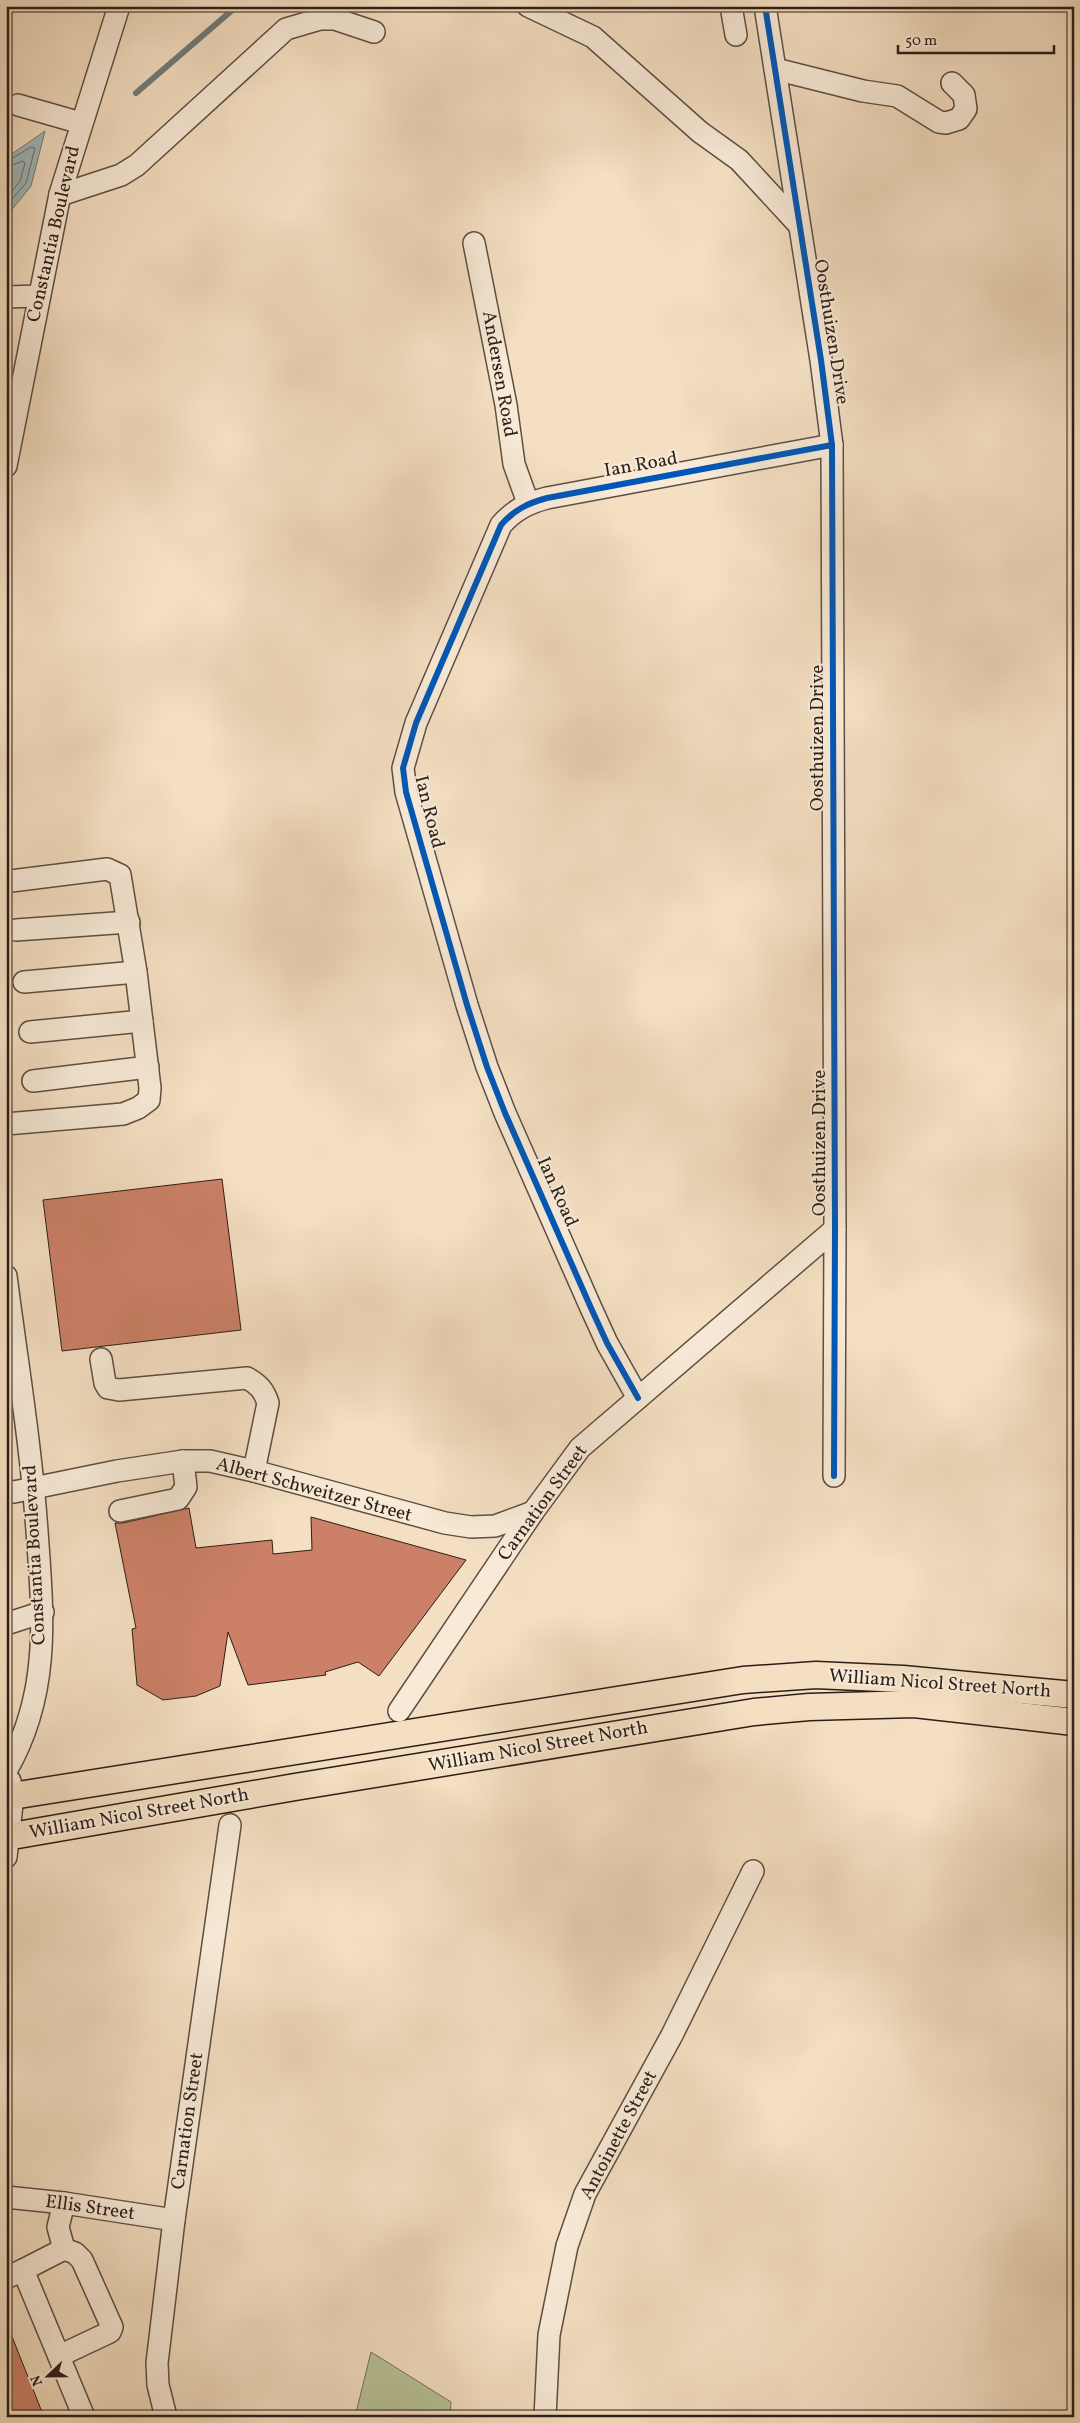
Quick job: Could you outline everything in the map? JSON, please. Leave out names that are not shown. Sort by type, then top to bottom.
[{"type":"main road","name":"William Nicol Street North","points":[[10,1796],[744,1680],[816,1675],[894,1678],[1074,1695]]},
{"type":"main road","name":"William Nicol Street North","points":[[8,1844],[295,1787],[754,1712],[809,1707],[914,1704],[1074,1722]]},
{"type":"street","name":"Constantia Boulevard","points":[[6,466],[60,194],[119,6]]},
{"type":"street","points":[[528,6],[593,37],[601,43],[700,132],[739,160],[799,225]]},
{"type":"street","points":[[731,6],[736,34]]},
{"type":"street","name":"Oosthuizen Drive","points":[[765,6],[821,360],[832,445],[836,1229],[834,1476]]},
{"type":"street","points":[[60,194],[121,175],[137,165],[286,30],[320,19],[335,19],[374,32]]},
{"type":"street","points":[[775,69],[863,91],[897,96],[931,119],[946,123],[960,119],[966,109],[964,95],[952,83]]},
{"type":"street","points":[[18,105],[81,123]]},
{"type":"street","name":"Andersen Road","points":[[474,243],[506,405],[514,464],[528,503]]},
{"type":"street","points":[[6,297],[39,296]]},
{"type":"street","name":"Ian Road","points":[[638,1398],[607,1343],[591,1308],[505,1113],[487,1067],[467,1005],[406,792],[403,768],[406,751],[501,525],[509,516],[528,503],[547,498],[832,445]]},
{"type":"street","points":[[6,1124],[123,1114],[138,1108],[150,1100],[148,1067],[136,972],[120,875],[108,869],[10,881]]},
{"type":"street","points":[[16,930],[129,922]]},
{"type":"street","points":[[24,982],[136,972]]},
{"type":"street","points":[[30,1032],[142,1021]]},
{"type":"street","points":[[33,1081],[148,1067]]},
{"type":"street","name":"Carnation Street","points":[[399,1711],[533,1512],[580,1448],[836,1229]]},
{"type":"street","name":"Constantia Boulevard","points":[[6,1276],[15,1492],[42,1612],[43,1639],[39,1674],[26,1725],[7,1770],[10,1796],[8,1844]]},
{"type":"street","points":[[101,1359],[105,1383],[108,1388],[119,1390],[247,1378],[258,1384],[265,1393],[268,1403],[254,1471]]},
{"type":"street","points":[[120,1511],[178,1499],[186,1487],[183,1461]]},
{"type":"street","name":"Albert Schweitzer Street","points":[[15,1492],[117,1471],[183,1461],[210,1461],[254,1471],[445,1523],[471,1527],[495,1526],[533,1512]]},
{"type":"street","points":[[6,1624],[42,1612]]},
{"type":"street","name":"Carnation Street","points":[[163,2414],[158,2385],[157,2363],[174,2220],[230,1825]]},
{"type":"street","name":"Antoinette Street","points":[[545,2417],[549,2335],[567,2246],[585,2194],[677,2026],[753,1871]]},
{"type":"street","name":"Ellis Street","points":[[6,2197],[64,2203],[174,2220]]},
{"type":"street","points":[[64,2203],[58,2227],[64,2250]]},
{"type":"street","points":[[59,2356],[110,2332],[112,2327],[82,2260],[75,2253],[64,2250],[15,2274],[59,2356],[84,2417]]},
{"type":"green space","points":[[371,2352],[451,2402],[450,2417],[355,2417]]},
{"type":"water","points":[[45,131],[31,186],[10,212],[6,211],[6,158]]},
{"type":"building","points":[[222,1179],[241,1330],[62,1351],[43,1200]]},
{"type":"building","points":[[189,1508],[196,1548],[272,1540],[273,1554],[312,1550],[311,1517],[466,1560],[379,1676],[358,1662],[325,1672],[326,1675],[248,1685],[228,1632],[220,1686],[196,1696],[163,1700],[137,1685],[132,1629],[136,1628],[115,1523],[123,1523]]},
{"type":"building","points":[[7,2324],[44,2417],[6,2417]]},
{"type":"waterway","points":[[136,93],[237,6]]},
{"type":"cycle path","points":[[765,6],[821,360],[832,445],[834,1476]]},
{"type":"cycle path","points":[[638,1398],[607,1343],[591,1308],[505,1113],[487,1067],[467,1005],[406,792],[403,768],[416,723],[501,525],[516,511],[547,498],[832,445]]}]
